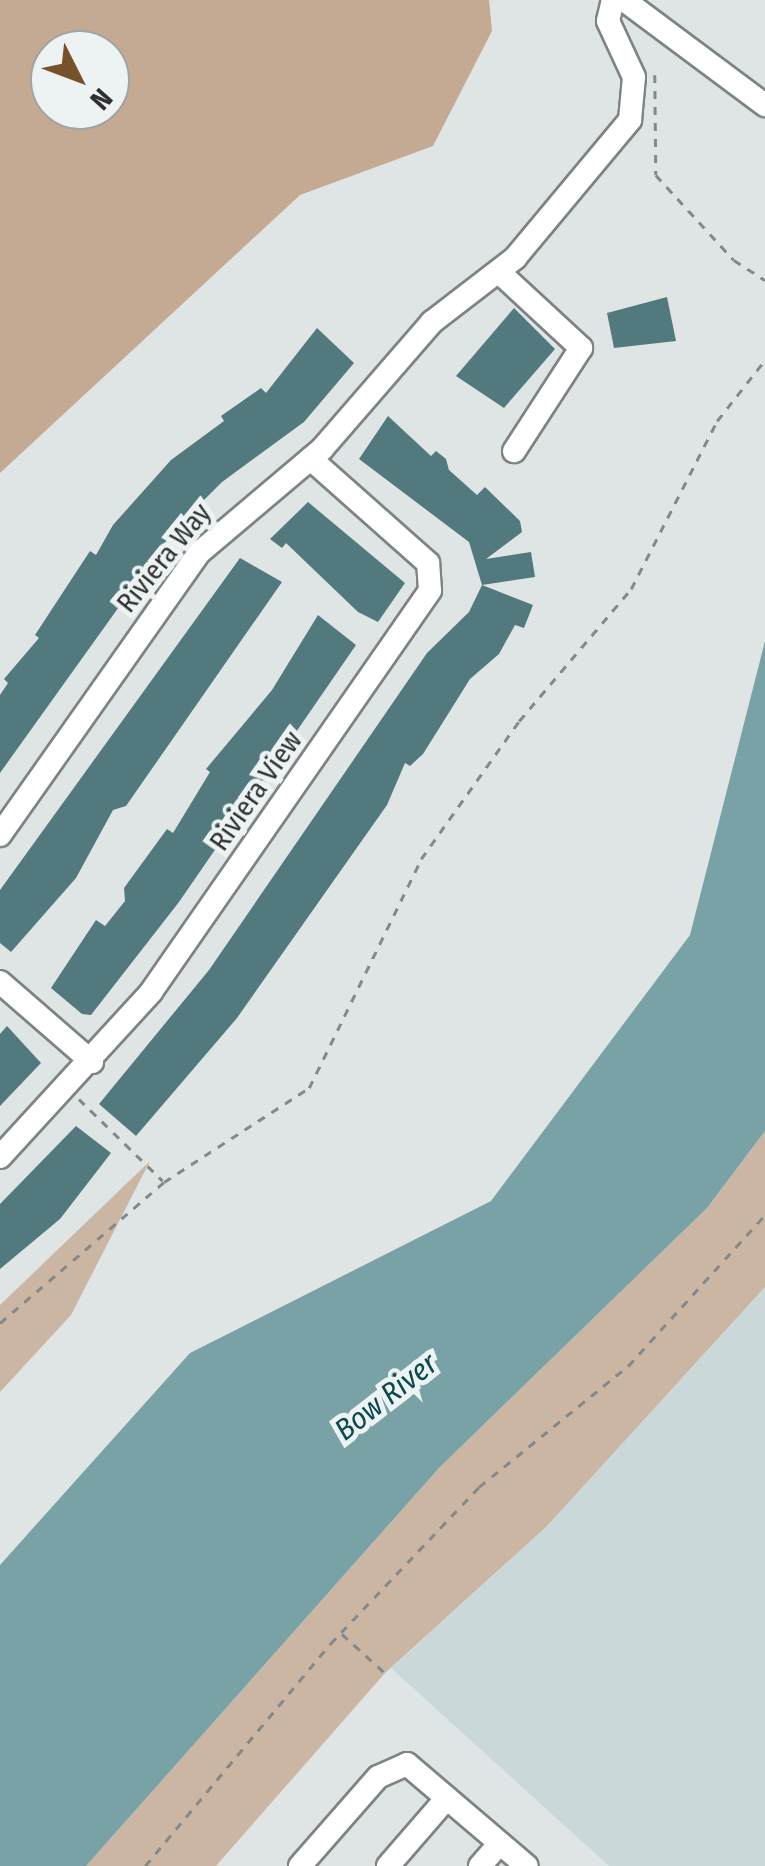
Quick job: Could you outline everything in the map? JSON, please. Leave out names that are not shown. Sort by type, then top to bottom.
[{"type":"street","name":"Riviera Way","points":[[0,836],[178,578],[230,521],[311,459],[432,322],[499,272],[603,154],[636,102],[632,66],[608,21],[613,0]]},
{"type":"street","points":[[624,0],[765,105]]},
{"type":"street","points":[[499,272],[581,348],[514,451]]},
{"type":"street","name":"Riviera View","points":[[0,1157],[92,1062],[187,943],[430,590],[428,563],[311,459]]},
{"type":"street","points":[[0,982],[92,1062]]},
{"type":"street","points":[[300,1866],[393,1766],[407,1764],[526,1866]]},
{"type":"street","points":[[388,1866],[447,1798]]},
{"type":"street","points":[[480,1866],[500,1843]]},
{"type":"path","points":[[652,64],[660,95],[656,175],[734,260],[765,280]]},
{"type":"path","points":[[0,1323],[164,1182],[276,1114],[316,1079],[380,930],[420,858],[518,721],[631,588],[716,421],[765,360]]},
{"type":"path","points":[[79,1099],[164,1182]]},
{"type":"path","points":[[145,1866],[341,1633],[489,1476],[628,1366],[765,1215]]},
{"type":"path","points":[[341,1633],[385,1673]]},
{"type":"shaded area","points":[[0,0],[489,0],[492,31],[433,146],[300,195],[0,473]]},
{"type":"shaded area","points":[[765,1131],[765,1287],[547,1526],[385,1673],[216,1866],[86,1866],[439,1468],[707,1208]]},
{"type":"shaded area","points":[[150,1161],[71,1315],[0,1392],[0,1305]]},
{"type":"shaded area","points":[[765,1287],[765,1866],[609,1866],[391,1668],[547,1526]]},
{"type":"water","name":"Bow River","points":[[765,641],[765,1131],[707,1208],[439,1468],[86,1866],[0,1866],[0,1565],[190,1353],[491,1201],[690,935]]},
{"type":"building","points":[[667,297],[676,341],[614,348],[607,313]]},
{"type":"building","points":[[514,308],[555,349],[504,408],[456,376]]},
{"type":"building","points":[[317,328],[354,363],[304,422],[222,482],[174,530],[0,773],[0,695],[8,683],[4,679],[39,638],[35,635],[90,551],[96,555],[113,525],[171,460],[224,421],[221,416],[261,388],[266,393]]},
{"type":"building","points":[[388,416],[431,456],[436,451],[446,459],[449,470],[477,495],[485,487],[520,521],[522,532],[486,559],[531,552],[535,577],[482,585],[469,542],[359,459]]},
{"type":"building","points":[[308,502],[405,583],[378,622],[358,612],[286,543],[282,548],[270,539]]},
{"type":"building","points":[[240,558],[282,582],[126,806],[113,810],[76,878],[11,952],[0,943],[0,890]]},
{"type":"building","points":[[482,585],[533,605],[524,628],[515,625],[499,654],[470,679],[423,754],[410,766],[405,763],[387,805],[237,1018],[136,1136],[99,1104],[209,970],[427,653],[469,612]]},
{"type":"building","points":[[318,615],[356,645],[179,902],[91,1015],[82,1014],[51,988],[96,920],[105,926],[125,901],[124,888],[167,829],[173,833],[210,772],[206,769],[272,690]]},
{"type":"building","points":[[7,1026],[41,1063],[0,1106],[0,1034]]},
{"type":"building","points":[[76,1126],[111,1153],[60,1219],[0,1269],[0,1204]]}]
